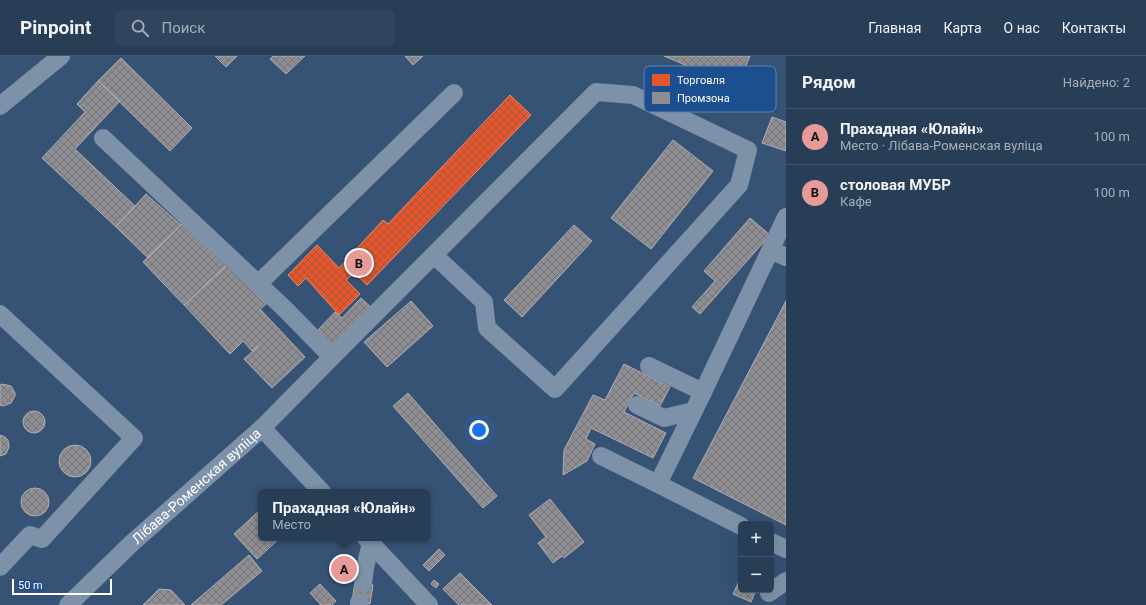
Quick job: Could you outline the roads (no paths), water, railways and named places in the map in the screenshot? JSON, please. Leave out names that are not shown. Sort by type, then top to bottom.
[{"type":"street","points":[[0,106],[61,56]]},
{"type":"street","points":[[262,428],[596,92],[633,96],[644,101]]},
{"type":"street","points":[[258,284],[454,93]]},
{"type":"street","points":[[434,255],[484,302],[487,328],[555,389],[739,185],[748,150],[667,112]]},
{"type":"street","points":[[104,138],[258,284],[332,357]]},
{"type":"street","points":[[658,484],[693,411],[778,254],[786,217]]},
{"type":"street","points":[[0,314],[134,438],[42,539],[30,535],[0,567]]},
{"type":"street","points":[[649,366],[703,392]]},
{"type":"street","points":[[637,405],[664,418],[693,411]]},
{"type":"street","name":"Лібава-Роменская вуліца","points":[[68,605],[132,543],[262,428],[319,489]]},
{"type":"street","points":[[601,456],[738,524]]},
{"type":"street","points":[[363,583],[368,541]]},
{"type":"street","points":[[368,541],[429,605]]},
{"type":"street","points":[[774,543],[786,549]]},
{"type":"street","points":[[774,589],[786,581]]},
{"type":"place","name":"столовая МУБР","points":[[359,263]]},
{"type":"place","name":"Прахадная «Юлайн»","points":[[344,569]]}]
